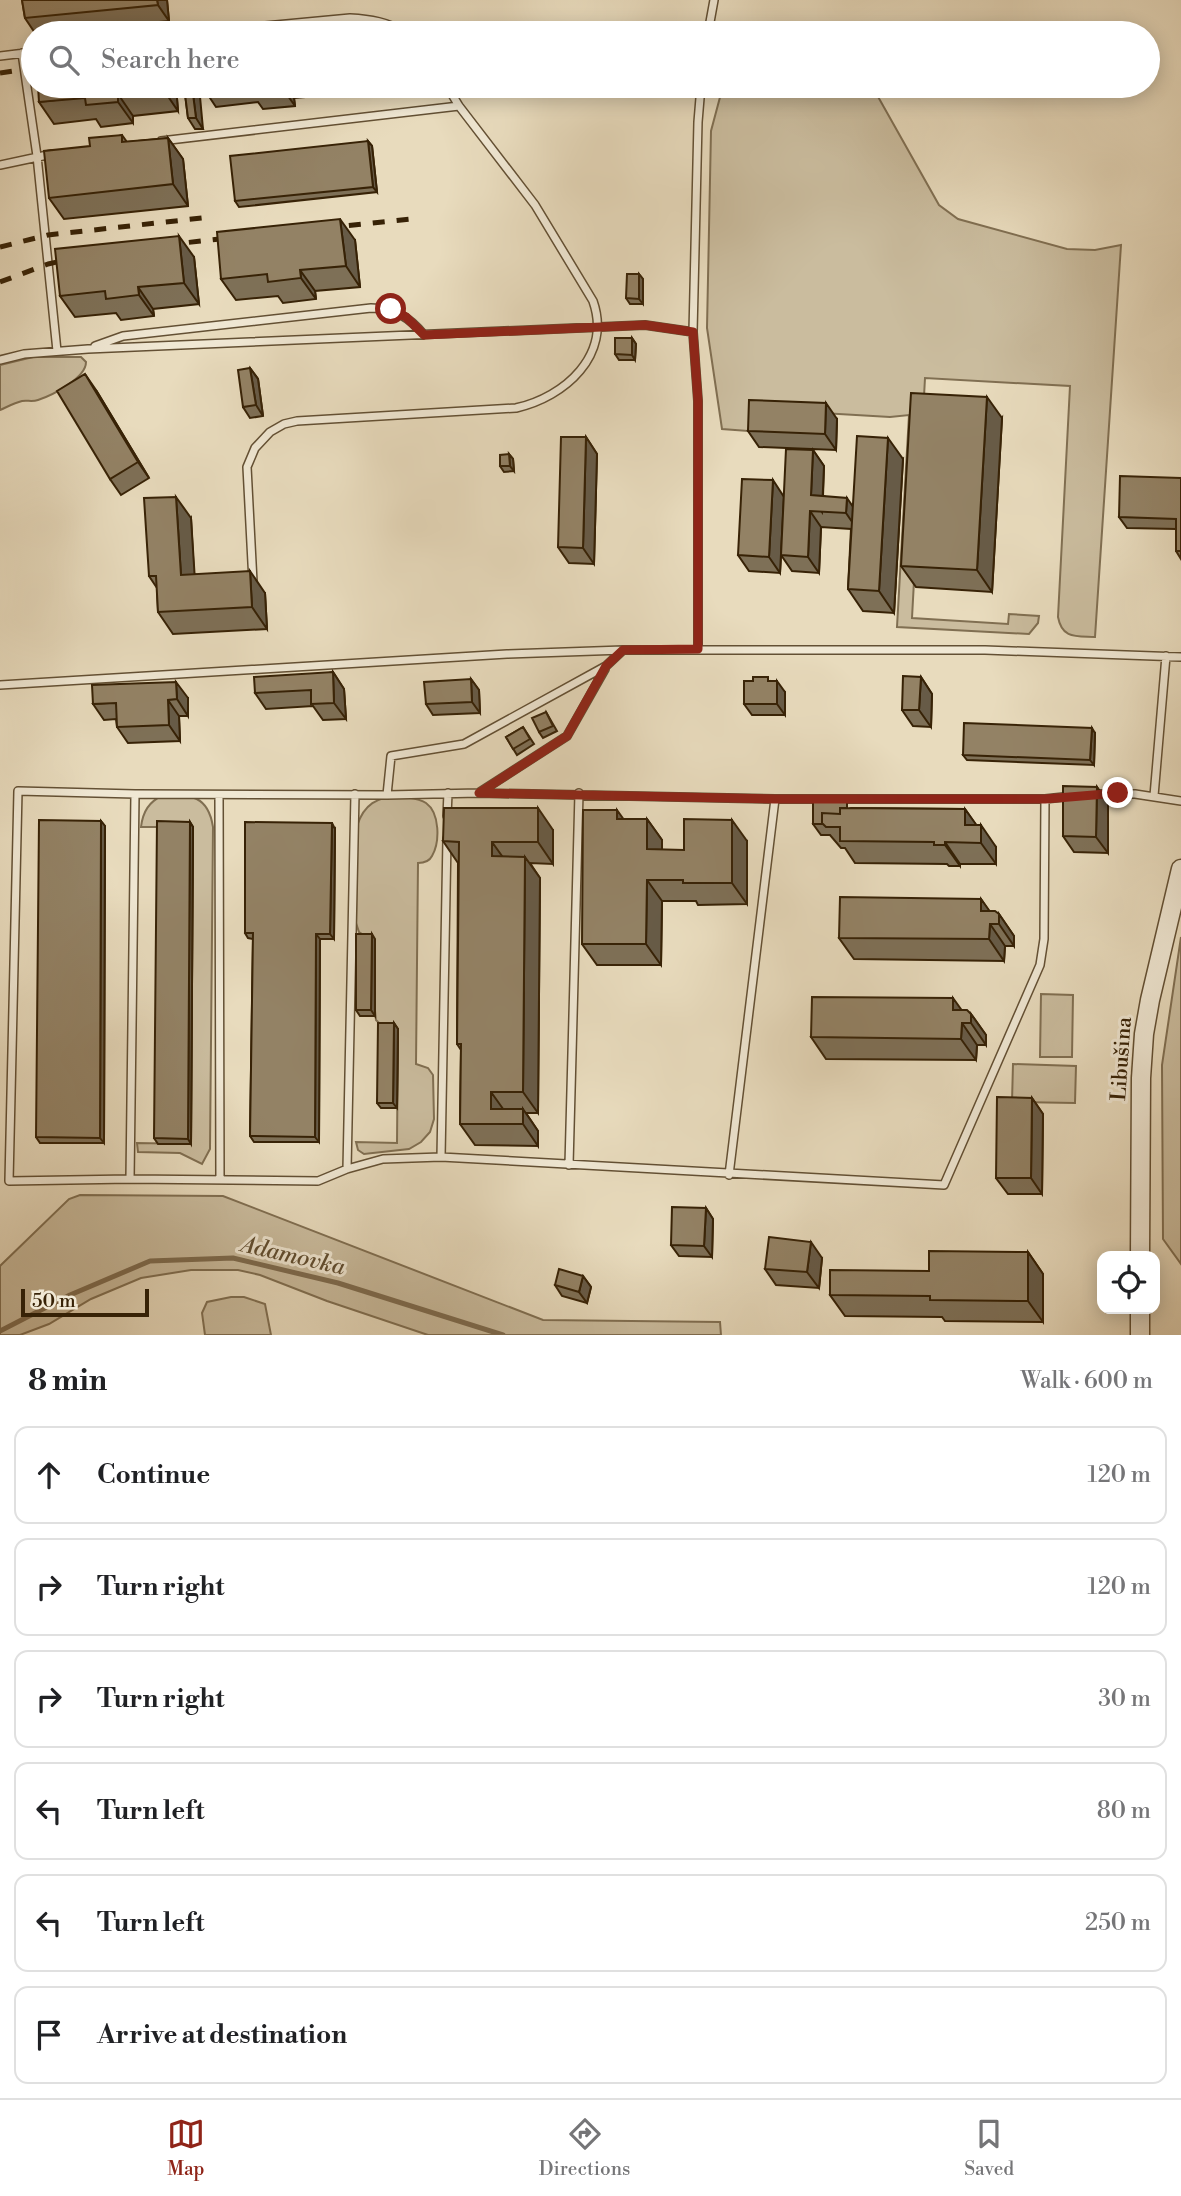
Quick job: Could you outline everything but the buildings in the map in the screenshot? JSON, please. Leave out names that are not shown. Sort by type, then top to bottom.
[{"type":"street","name":"Libušina","points":[[1140,1251],[1141,1078],[1144,1034],[1181,869]]},
{"type":"street","points":[[1140,1314],[1140,1333]]},
{"type":"lane","points":[[710,21],[714,0]]},
{"type":"lane","points":[[318,21],[350,18],[377,21]]},
{"type":"lane","points":[[0,56],[21,53]]},
{"type":"lane","points":[[29,98],[57,351]]},
{"type":"lane","points":[[253,582],[247,467],[256,448],[270,432],[284,424],[297,421],[516,408],[540,402],[570,382],[583,366],[596,340],[597,312],[593,301],[535,205],[455,98]]},
{"type":"lane","points":[[698,649],[698,401],[693,332],[700,98]]},
{"type":"lane","points":[[146,143],[460,106]]},
{"type":"lane","points":[[0,165],[65,152]]},
{"type":"lane","points":[[88,349],[122,335],[371,308],[398,312],[416,325],[424,335]]},
{"type":"lane","points":[[0,360],[13,356],[88,349],[645,325],[693,332]]},
{"type":"lane","points":[[387,795],[391,756],[464,744],[606,666],[623,650]]},
{"type":"lane","points":[[0,685],[507,654],[623,650],[985,650],[1181,657]]},
{"type":"lane","points":[[1154,796],[1166,656]]},
{"type":"lane","points":[[479,793],[567,736],[606,666]]},
{"type":"lane","points":[[1045,799],[1044,939],[1040,965],[944,1185],[441,1157],[383,1158],[318,1181],[9,1181],[18,791],[387,795],[579,793],[775,799],[1045,799],[1113,792],[1181,801]]},
{"type":"lane","points":[[447,820],[448,793]]},
{"type":"lane","points":[[569,1166],[579,793]]},
{"type":"lane","points":[[130,1179],[135,794]]},
{"type":"lane","points":[[219,794],[220,1180]]},
{"type":"lane","points":[[347,1169],[355,794]]},
{"type":"lane","points":[[729,1175],[775,799]]},
{"type":"lane","points":[[441,1157],[447,833]]},
{"type":"shaded area","points":[[720,98],[879,98],[939,205],[958,219],[1067,249],[1095,250],[1121,245],[1095,637],[1066,633],[1058,617],[1070,386],[925,378],[912,618],[1008,624],[1009,614],[1039,616],[1038,623],[1029,634],[897,627],[909,415],[890,417],[754,409],[748,431],[722,429],[707,328],[711,131]]},
{"type":"shaded area","points":[[33,357],[81,357],[86,362],[81,374],[60,390],[38,400],[22,401],[0,410],[0,365]]},
{"type":"shaded area","points":[[163,795],[197,799],[207,808],[213,827],[210,1149],[202,1164],[180,1153],[138,1152],[137,1143],[191,1144],[193,827],[141,827],[148,808]]},
{"type":"shaded area","points":[[399,796],[426,803],[434,814],[437,828],[432,856],[428,861],[418,863],[416,1064],[428,1068],[433,1075],[434,1119],[430,1132],[421,1142],[409,1149],[364,1154],[358,1150],[356,1142],[397,1143],[398,1029],[383,1027],[376,1020],[367,937],[359,932],[356,923],[357,826],[363,812],[372,803]]},
{"type":"shaded area","points":[[1181,937],[1181,1264],[1163,1239],[1162,1065]]},
{"type":"shaded area","points":[[1041,994],[1073,995],[1072,1057],[1040,1057]]},
{"type":"shaded area","points":[[1013,1064],[1076,1066],[1075,1103],[1012,1102]]},
{"type":"shaded area","points":[[80,1195],[223,1196],[543,1320],[720,1322],[721,1335],[428,1335],[260,1275],[238,1270],[191,1270],[141,1278],[91,1299],[49,1324],[20,1335],[0,1335],[0,1266],[69,1199]]},
{"type":"shaded area","points":[[244,1297],[265,1304],[271,1335],[205,1335],[202,1313],[207,1302]]},
{"type":"waterway","name":"Adamovka","points":[[0,1331],[70,1295],[150,1261],[233,1258],[338,1283],[503,1335]]},
{"type":"railway","points":[[0,73],[21,70]]},
{"type":"railway","points":[[0,247],[48,235],[211,217]]},
{"type":"railway","points":[[325,228],[412,219]]},
{"type":"railway","points":[[165,245],[238,237]]},
{"type":"railway","points":[[0,282],[48,264],[75,258]]},
{"type":"route","points":[[391,309],[406,317],[424,335],[645,325],[693,332],[698,401],[698,649],[623,650],[606,666],[567,736],[479,793],[775,799],[1045,799],[1118,793]]}]
